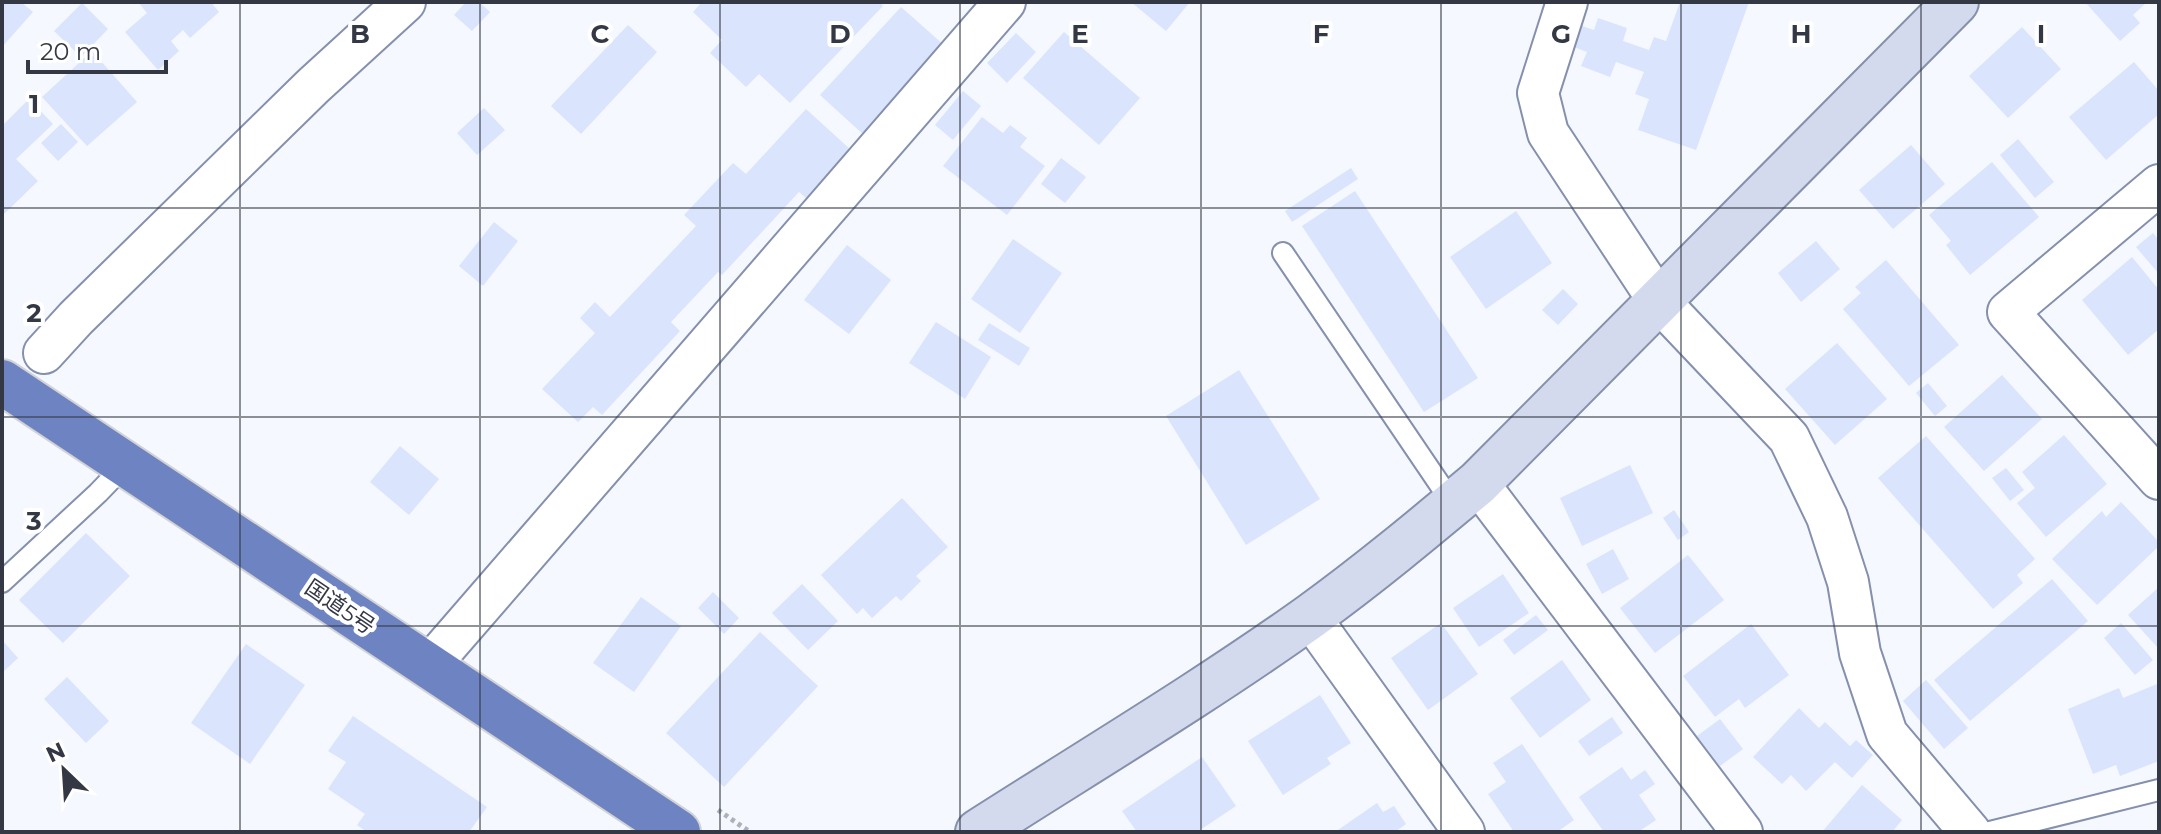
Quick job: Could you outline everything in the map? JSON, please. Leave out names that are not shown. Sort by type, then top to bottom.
[{"type":"highway","name":"国道5号","points":[[2,382],[678,832]]},
{"type":"street","points":[[44,353],[313,86],[405,2]]},
{"type":"street","points":[[429,666],[1005,2]]},
{"type":"street","points":[[1567,2],[1538,93],[1548,133],[1658,300],[1789,438],[1827,517],[1848,582],[1860,653],[1887,734],[1970,832]]},
{"type":"street","points":[[978,832],[1310,617],[1400,549],[1466,493],[1956,2]]},
{"type":"street","points":[[2159,185],[2008,312],[2159,479]]},
{"type":"street","points":[[1466,493],[1742,832]]},
{"type":"street","points":[[1310,617],[1464,832]]},
{"type":"lane","points":[[1283,253],[1466,493]]},
{"type":"lane","points":[[2,582],[126,464]]},
{"type":"lane","points":[[1990,832],[2159,790]]},
{"type":"building","points":[[2,2],[21,2],[33,12],[2,47]]},
{"type":"building","points":[[138,2],[216,2],[213,5],[219,12],[190,38],[183,30],[171,41],[179,51],[158,70],[125,32],[147,13]]},
{"type":"building","points":[[466,2],[479,2],[490,12],[472,31],[454,15]]},
{"type":"building","points":[[702,2],[880,2],[883,6],[790,103],[759,74],[746,87],[710,53],[722,40],[693,12]]},
{"type":"building","points":[[1131,2],[1190,2],[1166,31]]},
{"type":"building","points":[[1680,2],[1749,2],[1696,150],[1638,130],[1649,99],[1635,94],[1644,72],[1616,62],[1610,77],[1581,66],[1587,52],[1574,47],[1582,26],[1594,30],[1598,18],[1627,28],[1623,41],[1649,50],[1654,37],[1666,41]]},
{"type":"building","points":[[2085,2],[2147,2],[2133,15],[2140,23],[2120,41]]},
{"type":"building","points":[[82,3],[108,29],[81,57],[54,31]]},
{"type":"building","points":[[901,7],[945,46],[865,136],[820,95]]},
{"type":"building","points":[[628,25],[657,52],[581,134],[551,106]]},
{"type":"building","points":[[2022,27],[2061,69],[2008,118],[1969,76]]},
{"type":"building","points":[[1064,32],[1140,98],[1099,145],[1023,78]]},
{"type":"building","points":[[1016,33],[1036,52],[1007,83],[987,63]]},
{"type":"building","points":[[92,51],[137,102],[87,146],[42,97]]},
{"type":"building","points":[[2134,62],[2159,91],[2159,114],[2106,160],[2069,117]]},
{"type":"building","points":[[963,91],[981,106],[953,140],[935,125]]},
{"type":"building","points":[[29,99],[53,124],[16,159],[38,181],[2,216],[2,126]]},
{"type":"building","points":[[484,108],[505,130],[477,155],[457,133]]},
{"type":"building","points":[[806,109],[851,150],[806,198],[799,192],[722,275],[718,272],[671,322],[680,331],[602,415],[593,407],[578,422],[542,389],[595,333],[580,318],[595,302],[610,317],[696,226],[684,215],[733,163],[746,174]]},
{"type":"building","points":[[982,117],[1003,133],[1010,125],[1027,138],[1020,147],[1045,166],[1007,215],[943,166]]},
{"type":"building","points":[[61,124],[78,142],[58,161],[41,143]]},
{"type":"building","points":[[2018,139],[2054,182],[2035,198],[2000,155]]},
{"type":"building","points":[[1911,145],[1945,184],[1893,229],[1859,190]]},
{"type":"building","points":[[1061,158],[1086,177],[1065,203],[1041,184]]},
{"type":"building","points":[[1992,162],[2039,217],[1970,275],[1946,245],[1951,241],[1929,215]]},
{"type":"building","points":[[1351,168],[1358,179],[1292,222],[1285,211]]},
{"type":"building","points":[[1355,191],[1478,378],[1424,412],[1302,226]]},
{"type":"building","points":[[1516,211],[1552,263],[1486,309],[1450,257]]},
{"type":"building","points":[[494,222],[518,241],[483,286],[459,266]]},
{"type":"building","points":[[2153,233],[2159,240],[2159,274],[2136,247]]},
{"type":"building","points":[[1013,239],[1062,273],[1020,333],[971,299]]},
{"type":"building","points":[[1816,241],[1840,269],[1801,302],[1778,273]]},
{"type":"building","points":[[847,245],[891,280],[849,334],[804,300]]},
{"type":"building","points":[[2132,257],[2159,290],[2159,329],[2128,355],[2082,300]]},
{"type":"building","points":[[1886,260],[1959,345],[1909,386],[1843,309],[1861,293],[1855,287]]},
{"type":"building","points":[[1563,289],[1578,304],[1558,325],[1542,310]]},
{"type":"building","points":[[936,322],[991,357],[965,399],[909,363]]},
{"type":"building","points":[[989,323],[1030,348],[1019,366],[978,340]]},
{"type":"building","points":[[1837,343],[1887,399],[1835,445],[1785,389]]},
{"type":"building","points":[[1239,370],[1320,499],[1246,545],[1166,416]]},
{"type":"building","points":[[2002,375],[2042,419],[1984,471],[1944,427]]},
{"type":"building","points":[[1928,383],[1947,406],[1935,416],[1916,393]]},
{"type":"building","points":[[2064,435],[2107,484],[2046,537],[2017,503],[2035,488],[2022,472]]},
{"type":"building","points":[[1926,436],[2035,559],[2017,575],[2023,583],[1993,609],[1878,478]]},
{"type":"building","points":[[400,446],[439,479],[409,515],[370,482]]},
{"type":"building","points":[[1630,465],[1653,513],[1582,546],[1560,498]]},
{"type":"building","points":[[2006,468],[2024,490],[2010,501],[1992,478]]},
{"type":"building","points":[[902,498],[948,547],[916,576],[921,581],[901,601],[896,596],[872,618],[863,608],[857,614],[821,575]]},
{"type":"building","points":[[2121,502],[2159,542],[2159,546],[2097,605],[2052,559],[2102,511],[2106,517]]},
{"type":"building","points":[[1674,510],[1689,532],[1678,540],[1663,518]]},
{"type":"building","points":[[86,533],[130,576],[63,643],[19,600]]},
{"type":"building","points":[[1613,549],[1629,579],[1602,594],[1586,564]]},
{"type":"building","points":[[1688,555],[1724,600],[1655,653],[1620,608]]},
{"type":"building","points":[[1503,574],[1529,613],[1479,647],[1453,608]]},
{"type":"building","points":[[2052,579],[2088,621],[1970,721],[1934,680]]},
{"type":"building","points":[[802,584],[838,621],[808,650],[772,613]]},
{"type":"building","points":[[2159,587],[2159,649],[2128,615]]},
{"type":"building","points":[[713,592],[739,618],[724,634],[698,608]]},
{"type":"building","points":[[641,597],[681,626],[634,692],[593,663]]},
{"type":"building","points":[[1536,615],[1548,630],[1514,655],[1503,640]]},
{"type":"building","points":[[1441,623],[1478,674],[1428,710],[1391,658]]},
{"type":"building","points":[[2121,623],[2153,660],[2135,675],[2104,638]]},
{"type":"building","points":[[1751,624],[1789,675],[1745,708],[1739,699],[1715,717],[1683,676]]},
{"type":"building","points":[[760,632],[818,686],[724,787],[666,733]]},
{"type":"building","points":[[2,640],[18,658],[2,673]]},
{"type":"building","points":[[246,644],[305,685],[250,764],[191,723]]},
{"type":"building","points":[[1562,660],[1591,700],[1540,738],[1510,698]]},
{"type":"building","points":[[67,677],[109,721],[86,743],[44,699]]},
{"type":"building","points":[[1926,680],[1968,728],[1944,749],[1903,701]]},
{"type":"building","points":[[2157,684],[2159,761],[2120,776],[2116,765],[2093,774],[2068,709],[2119,688],[2123,698]]},
{"type":"building","points":[[1320,695],[1351,743],[1327,758],[1331,764],[1283,795],[1248,741]]},
{"type":"building","points":[[1799,708],[1819,728],[1825,722],[1850,746],[1856,740],[1873,755],[1852,778],[1835,762],[1806,791],[1791,775],[1782,784],[1753,757]]},
{"type":"building","points":[[353,716],[487,807],[469,832],[367,832],[357,825],[365,814],[328,789],[346,762],[328,751]]},
{"type":"building","points":[[1612,717],[1623,733],[1589,756],[1578,741]]},
{"type":"building","points":[[1720,719],[1743,749],[1720,766],[1697,736]]},
{"type":"building","points":[[1522,744],[1574,820],[1557,832],[1514,832],[1488,794],[1506,782],[1493,763]]},
{"type":"building","points":[[1202,757],[1236,806],[1197,832],[1137,832],[1122,811]]},
{"type":"building","points":[[1622,767],[1631,780],[1645,770],[1655,784],[1639,795],[1656,820],[1638,832],[1604,832],[1579,797]]},
{"type":"building","points":[[1862,785],[1902,820],[1892,832],[1822,832]]},
{"type":"building","points":[[1377,803],[1383,812],[1394,806],[1406,824],[1395,832],[1335,832]]}]
